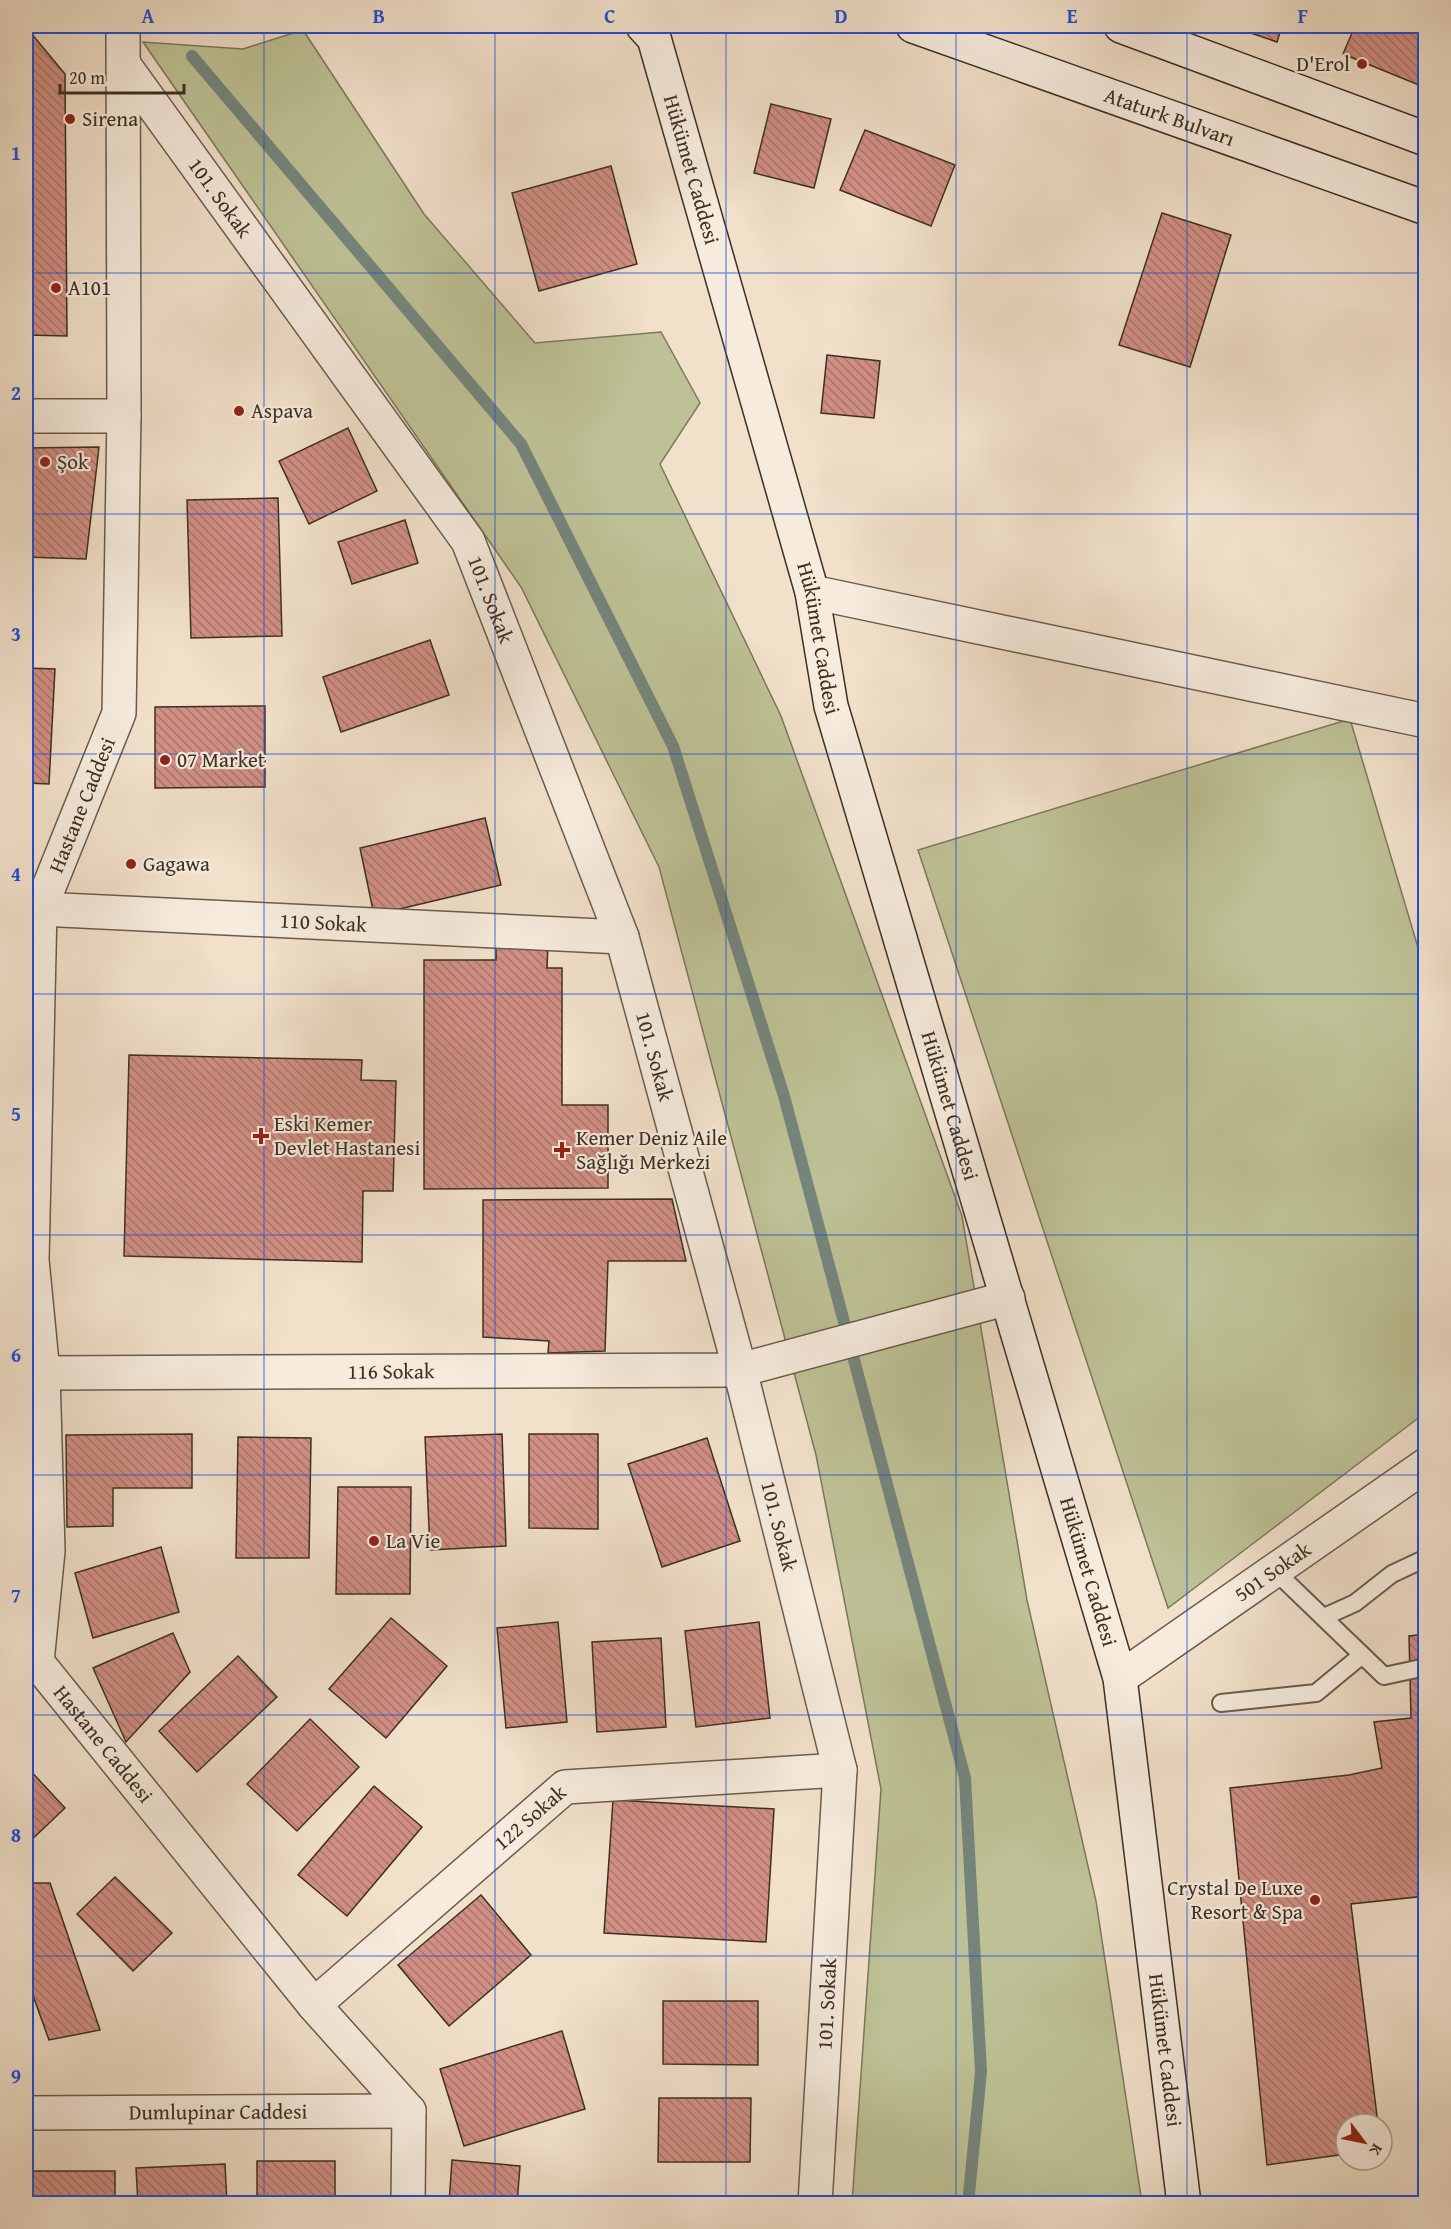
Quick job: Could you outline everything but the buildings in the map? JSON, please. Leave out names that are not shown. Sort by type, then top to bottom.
[{"type":"street","name":"Hastane Caddesi","points":[[123,26],[124,416],[119,713],[33,907],[29,1261],[43,1373],[48,1551],[31,1662],[314,2005],[409,2111]]},
{"type":"street","name":"Ataturk Bulvarı","points":[[913,26],[1425,208]]},
{"type":"street","points":[[1121,26],[1425,139]]},
{"type":"street","name":"Hükümet Caddesi","points":[[653,30],[812,592],[831,706],[1120,1678],[1184,2204]]},
{"type":"street","name":"101. Sokak","points":[[124,65],[468,541],[622,937],[740,1370],[840,1770],[815,2204]]},
{"type":"street","points":[[26,416],[124,416]]},
{"type":"street","points":[[812,592],[1425,721]]},
{"type":"street","name":"110 Sokak","points":[[33,907],[622,937]]},
{"type":"street","name":"116 Sokak","points":[[43,1373],[740,1370],[1008,1298]]},
{"type":"street","name":"501 Sokak","points":[[1120,1678],[1425,1465]]},
{"type":"street","name":"122 Sokak","points":[[314,2005],[565,1787],[840,1770]]},
{"type":"street","points":[[408,2204],[409,2111]]},
{"type":"street","name":"Dumlupinar Caddesi","points":[[26,2113],[409,2111]]},
{"type":"lane","points":[[1324,1617],[1355,1603],[1392,1574],[1425,1558]]},
{"type":"lane","points":[[1275,1570],[1384,1676],[1425,1667]]},
{"type":"lane","points":[[1221,1703],[1316,1693],[1362,1655]]},
{"type":"green space","points":[[303,30],[424,214],[535,343],[661,332],[700,403],[660,464],[781,716],[962,1216],[1027,1600],[1096,1901],[1142,2203],[852,2203],[881,1789],[816,1455],[659,867],[521,587],[143,42],[243,49]]},
{"type":"green space","points":[[1350,719],[1425,971],[1425,1413],[1168,1608],[918,850]]},
{"type":"waterway","points":[[192,56],[521,444],[673,746],[784,1096],[965,1778],[981,2072],[968,2204]]},
{"type":"place","name":"D'Erol","points":[[1362,64]]},
{"type":"place","name":"Sirena","points":[[70,119]]},
{"type":"place","name":"A101","points":[[56,288]]},
{"type":"place","name":"Aspava","points":[[239,411]]},
{"type":"place","name":"Şok","points":[[45,462]]},
{"type":"place","name":"07 Market","points":[[165,760]]},
{"type":"place","name":"Gagawa","points":[[131,864]]},
{"type":"place","name":"Eski Kemer Devlet Hastanesi","points":[[261,1136]]},
{"type":"place","name":"Kemer Deniz Aile Sağlığı Merkezi","points":[[562,1150]]},
{"type":"place","name":"La Vie","points":[[374,1541]]},
{"type":"place","name":"Crystal De Luxe Resort & Spa","points":[[1315,1900]]}]
